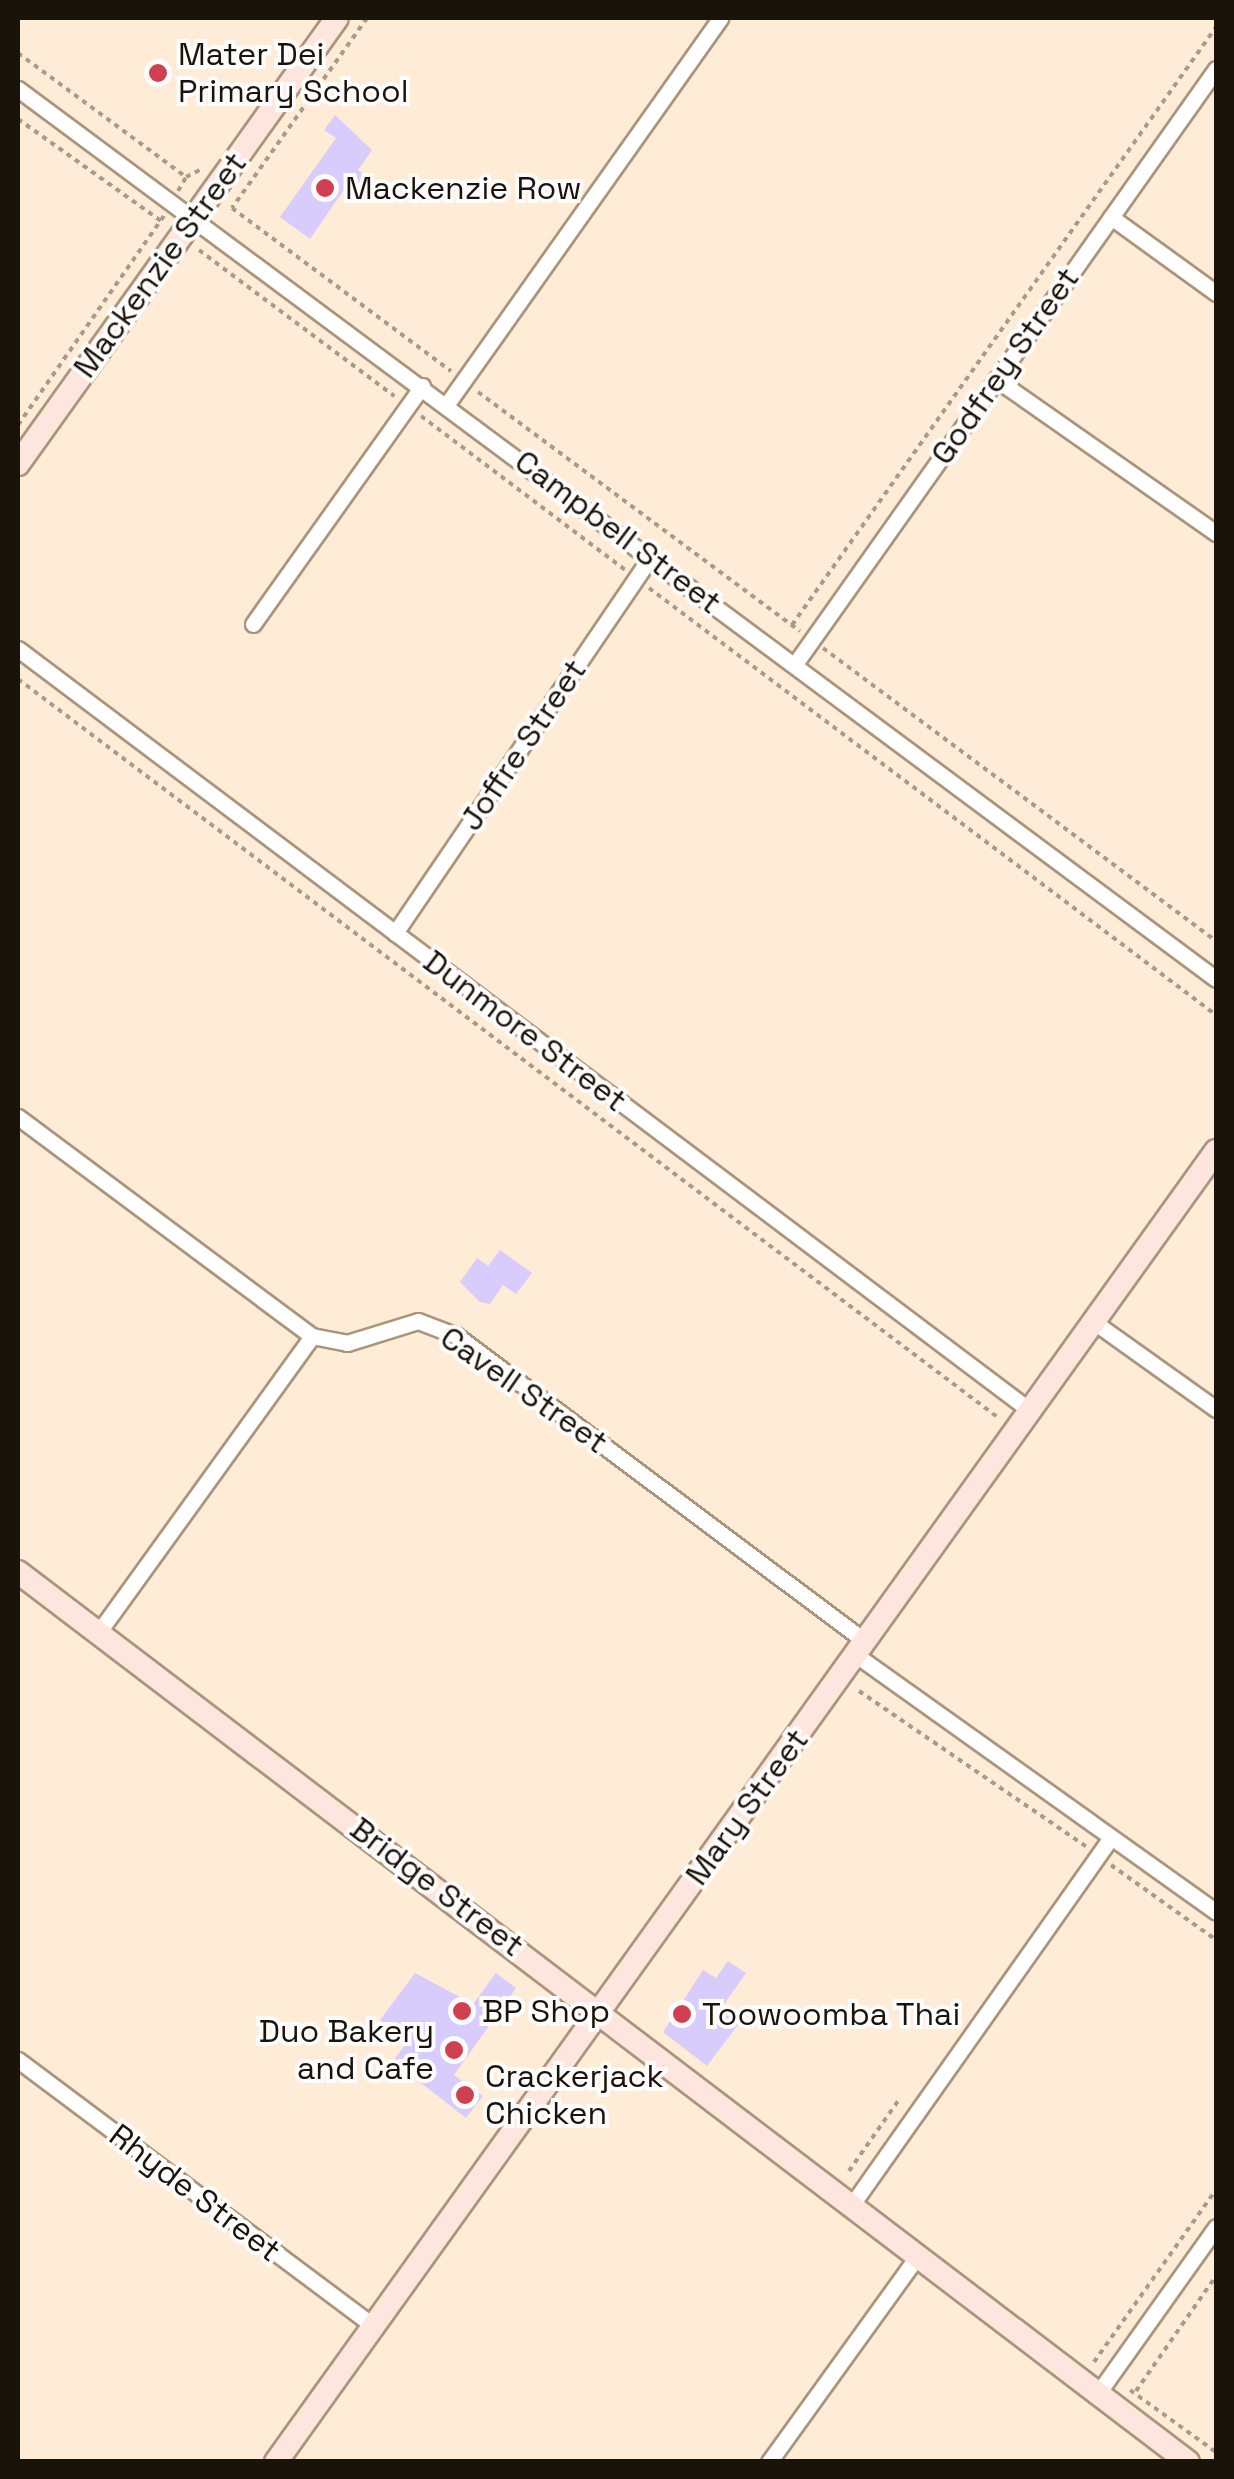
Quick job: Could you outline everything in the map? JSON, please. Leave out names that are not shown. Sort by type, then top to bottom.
[{"type":"street","name":"Mackenzie Street","points":[[18,464],[337,18]]},
{"type":"street","points":[[447,404],[720,18]]},
{"type":"street","name":"Godfrey Street","points":[[795,664],[1216,69]]},
{"type":"street","name":"Campbell Street","points":[[18,88],[196,214],[1216,979]]},
{"type":"street","points":[[1111,217],[1216,293]]},
{"type":"street","points":[[996,379],[1216,532]]},
{"type":"street","points":[[253,624],[422,386]]},
{"type":"street","name":"Joffre Street","points":[[395,933],[651,556]]},
{"type":"street","name":"Dunmore Street","points":[[18,649],[1032,1412]]},
{"type":"street","points":[[18,1117],[312,1336],[98,1633]]},
{"type":"street","name":"Mary Street","points":[[276,2462],[1216,1151]]},
{"type":"street","points":[[1094,1322],[1216,1408]]},
{"type":"street","name":"Cavell Street","points":[[312,1336],[348,1343],[402,1323],[438,1325],[861,1649],[1216,1912]]},
{"type":"street","name":"Bridge Street","points":[[18,1572],[602,2011],[916,2258],[1188,2462]]},
{"type":"street","points":[[851,2206],[1111,1837]]},
{"type":"street","name":"Rhyde Street","points":[[18,2060],[373,2326]]},
{"type":"street","points":[[1096,2396],[1216,2228]]},
{"type":"street","points":[[770,2462],[916,2258]]},
{"type":"path","points":[[367,18],[232,208],[1216,941]]},
{"type":"path","points":[[792,625],[1216,27]]},
{"type":"path","points":[[18,53],[186,177]]},
{"type":"path","points":[[18,119],[162,221]]},
{"type":"path","points":[[18,425],[162,221],[186,177],[200,170]]},
{"type":"path","points":[[200,250],[1216,1015]]},
{"type":"path","points":[[18,678],[996,1416]]},
{"type":"path","points":[[859,1691],[1216,1940]]},
{"type":"path","points":[[849,2171],[898,2101]]},
{"type":"path","points":[[1094,2362],[1216,2190]]},
{"type":"path","points":[[1216,2276],[1133,2390],[1216,2452]]},
{"type":"building","points":[[335,115],[372,150],[358,170],[382,186],[375,197],[350,181],[310,239],[280,217],[336,138],[324,130]]},
{"type":"building","points":[[500,1250],[532,1273],[516,1294],[503,1285],[490,1304],[480,1302],[460,1282],[477,1258],[488,1266]]},
{"type":"building","points":[[728,1961],[746,1973],[722,2007],[740,2022],[707,2066],[663,2032],[703,1970],[716,1978]]},
{"type":"building","points":[[415,1973],[473,2004],[496,1973],[516,1988],[454,2075],[483,2096],[466,2118],[393,2061],[408,2041],[380,2020]]},
{"type":"place","name":"Mater Dei Primary School","points":[[158,73]]},
{"type":"place","name":"Mackenzie Row","points":[[325,188]]},
{"type":"place","name":"BP Shop","points":[[462,2011]]},
{"type":"place","name":"Toowoomba Thai","points":[[682,2014]]},
{"type":"place","name":"Duo Bakery and Cafe","points":[[454,2050]]},
{"type":"place","name":"Crackerjack Chicken","points":[[465,2095]]}]
